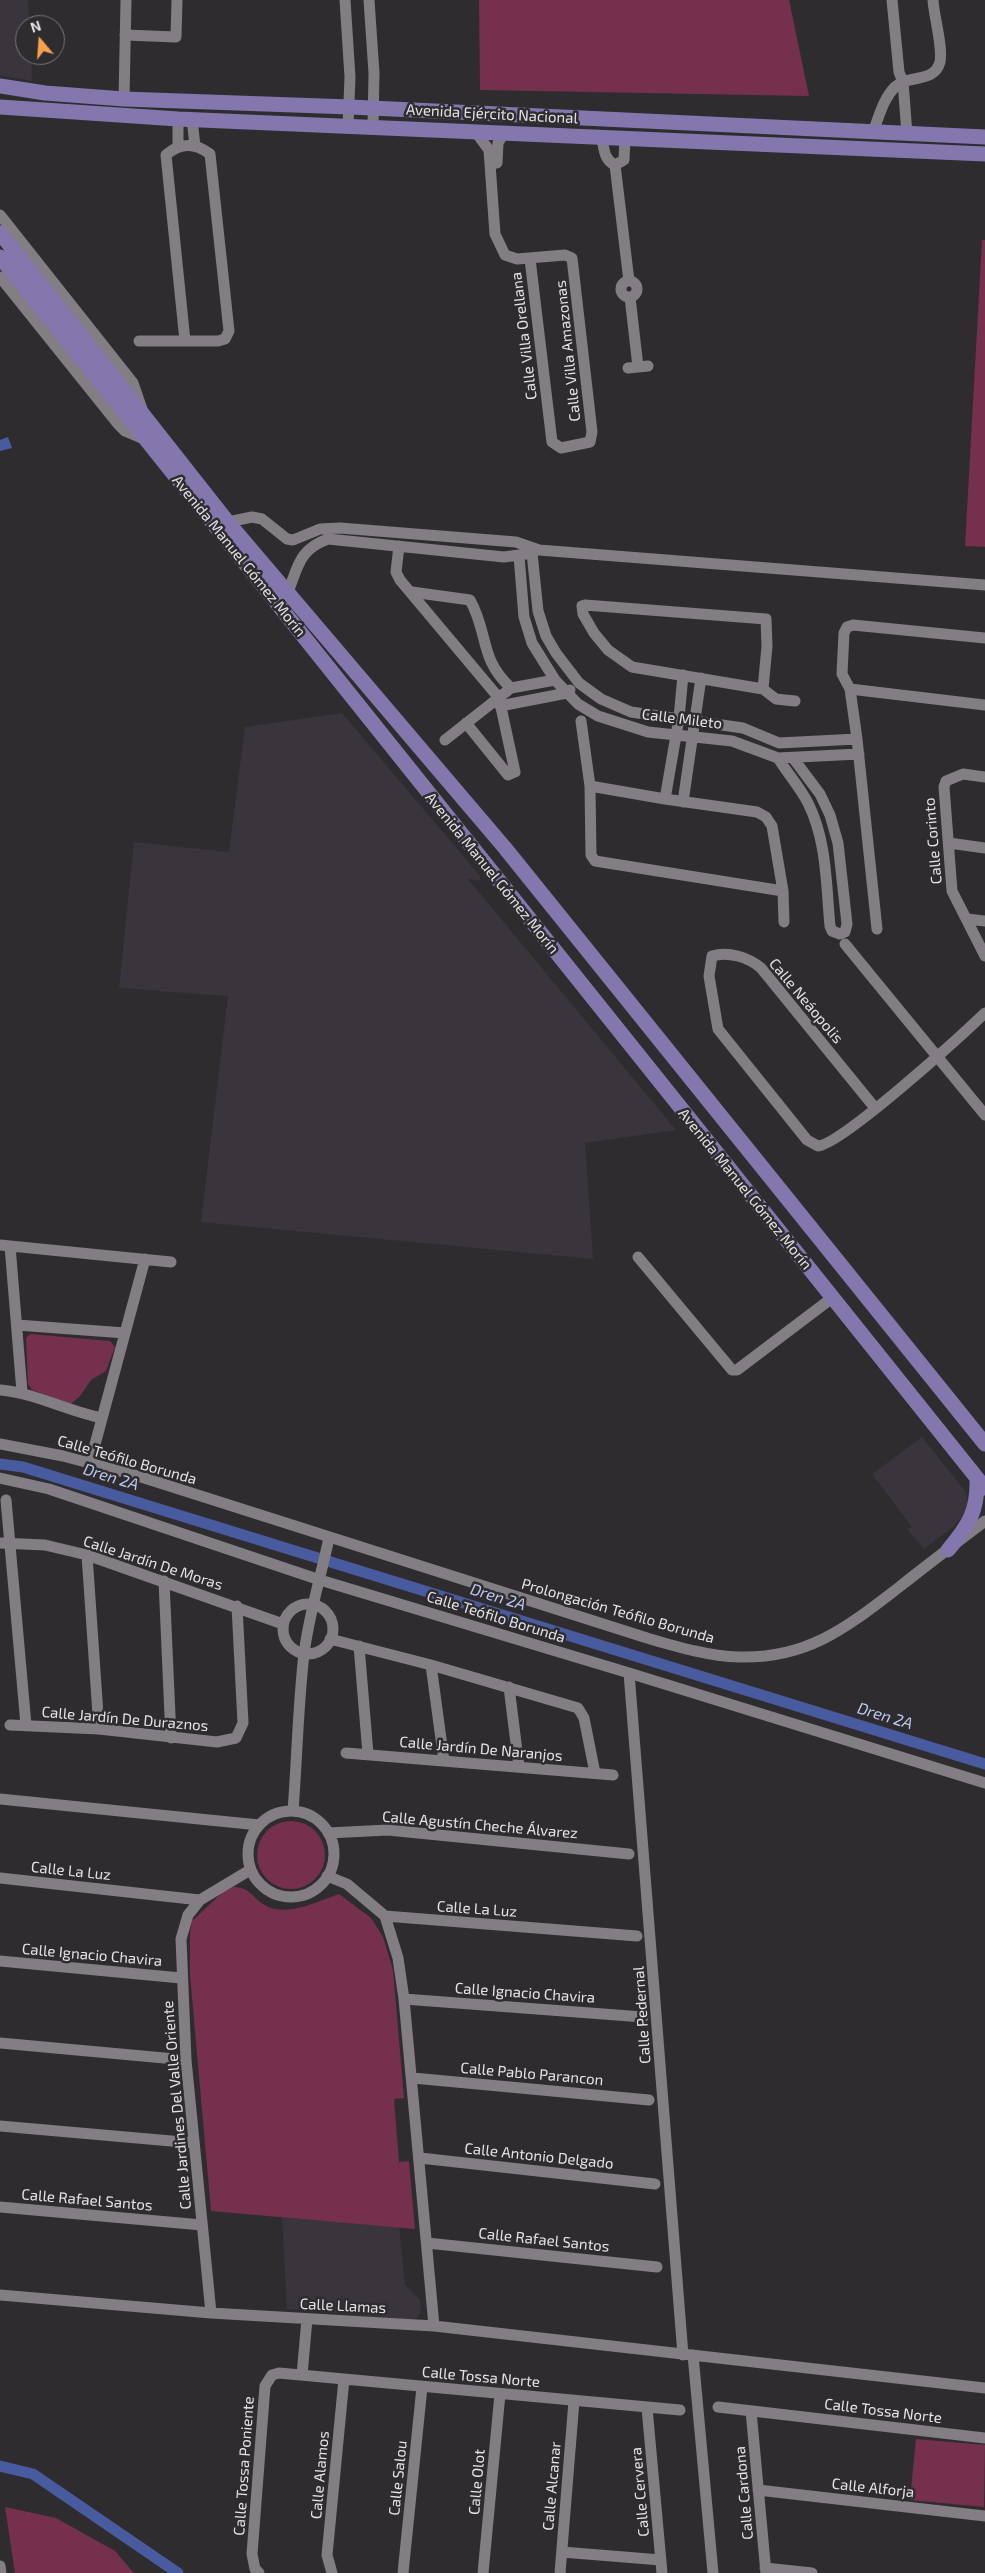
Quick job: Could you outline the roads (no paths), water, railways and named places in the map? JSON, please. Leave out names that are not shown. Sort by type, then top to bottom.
[{"type":"main road","name":"Avenida Ejército Nacional","points":[[0,86],[45,93],[124,99],[375,108],[985,137]]},
{"type":"main road","name":"Avenida Ejército Nacional","points":[[0,107],[185,119],[985,154]]},
{"type":"main road","name":"Avenida Manuel Gómez Morín","points":[[0,233],[33,286],[148,441],[981,1483]]},
{"type":"main road","name":"Avenida Manuel Gómez Morín","points":[[0,256],[33,286],[144,415],[228,522],[505,848],[985,1444]]},
{"type":"main road","points":[[948,1550],[960,1535],[973,1513],[981,1483]]},
{"type":"street","points":[[124,99],[126,0]]},
{"type":"street","points":[[125,35],[176,37],[178,0]]},
{"type":"street","points":[[345,0],[350,107],[348,125]]},
{"type":"street","points":[[369,0],[375,108],[373,126]]},
{"type":"street","points":[[892,0],[899,72],[903,82],[907,134]]},
{"type":"street","points":[[873,132],[885,100],[895,86],[903,82],[929,76],[938,68],[940,61],[933,0]]},
{"type":"street","points":[[185,119],[195,146]]},
{"type":"street","points":[[178,147],[185,119]]},
{"type":"street","points":[[475,131],[493,150]]},
{"type":"street","name":"Calle Villa Orellana","points":[[504,133],[493,150],[497,214],[496,234],[508,258],[530,259],[550,436],[554,446]]},
{"type":"street","points":[[602,138],[605,156],[610,163],[615,165],[622,162],[626,156],[625,138]]},
{"type":"street","points":[[140,341],[218,341],[225,339],[229,331],[210,154],[195,146],[178,147],[166,155],[185,340]]},
{"type":"street","points":[[615,165],[629,281],[623,284],[621,290],[624,296],[630,297],[638,367]]},
{"type":"street","points":[[0,216],[133,383],[144,415]]},
{"type":"street","name":"Calle Villa Amazonas","points":[[530,259],[565,255],[572,258],[592,432],[590,442],[561,448],[554,446]]},
{"type":"street","points":[[0,277],[118,424],[125,431],[148,441]]},
{"type":"street","points":[[228,522],[252,518],[262,519],[287,540],[293,540],[320,530],[340,528],[516,542],[536,551],[985,585]]},
{"type":"street","points":[[276,603],[288,592],[300,560],[306,550],[314,544],[328,539],[504,557],[519,556],[536,551]]},
{"type":"street","points":[[400,546],[396,572],[500,702],[515,772],[512,775],[508,775],[466,724]]},
{"type":"street","name":"Calle Mileto","points":[[536,551],[538,611],[546,636],[556,654],[579,683],[601,699],[631,712],[743,728],[779,743],[857,739]]},
{"type":"street","name":"Calle Mileto","points":[[519,556],[522,605],[527,630],[542,663],[567,693],[585,708],[617,723],[648,732],[732,741],[778,758],[859,754]]},
{"type":"street","points":[[412,592],[470,600],[475,609],[494,671],[512,688]]},
{"type":"street","points":[[763,689],[768,646],[766,620],[582,606],[583,614],[594,633],[622,662],[632,667],[763,689],[776,699],[795,701]]},
{"type":"street","points":[[876,929],[857,739],[850,689],[842,674],[844,633],[847,627],[853,625],[985,638]]},
{"type":"street","points":[[665,799],[679,718],[683,675]]},
{"type":"street","points":[[683,802],[702,678]]},
{"type":"street","points":[[445,740],[500,702],[512,688],[555,680]]},
{"type":"street","points":[[500,702],[567,693],[579,683]]},
{"type":"street","points":[[850,689],[985,704]]},
{"type":"street","points":[[581,721],[590,786],[591,855],[595,861],[783,891]]},
{"type":"street","points":[[778,758],[803,795],[816,821],[822,844],[830,926],[832,931],[840,934],[845,932],[847,924],[834,828],[820,794],[793,758]]},
{"type":"street","name":"Calle Corinto","points":[[985,777],[963,774],[950,778],[944,787],[952,891],[985,956]]},
{"type":"street","points":[[590,786],[683,802],[757,812],[766,817],[772,826],[783,891],[784,922]]},
{"type":"street","points":[[949,843],[985,848]]},
{"type":"street","points":[[966,920],[985,920]]},
{"type":"street","points":[[844,944],[984,1112]]},
{"type":"street","name":"Calle Neáopolis","points":[[720,953],[742,958],[761,968],[875,1108],[829,1143],[818,1146],[807,1140],[718,1029],[709,976],[712,956],[720,953]]},
{"type":"street","points":[[875,1108],[938,1057],[985,1013]]},
{"type":"street","points":[[22,1392],[17,1325],[5,1246],[171,1262]]},
{"type":"street","points":[[638,1257],[732,1370],[738,1370],[832,1298]]},
{"type":"street","points":[[90,1463],[145,1259]]},
{"type":"street","points":[[17,1325],[125,1333]]},
{"type":"street","points":[[0,1390],[22,1392],[82,1414],[102,1418]]},
{"type":"street","name":"Calle Teófilo Borunda","points":[[0,1444],[90,1463],[328,1542]]},
{"type":"street","name":"Calle Teófilo Borunda","points":[[0,1478],[49,1489],[629,1673],[985,1783]]},
{"type":"street","points":[[6,1500],[5,1544],[26,1725]]},
{"type":"street","name":"Prolongación Teófilo Borunda","points":[[328,1542],[700,1653],[742,1658],[794,1652],[832,1636],[985,1521]]},
{"type":"street","points":[[293,1811],[304,1654],[312,1605],[321,1576],[328,1542]]},
{"type":"street","name":"Calle Jardín De Moras","points":[[5,1544],[45,1545],[86,1555],[164,1580],[284,1624]]},
{"type":"street","points":[[86,1555],[99,1729]]},
{"type":"street","points":[[164,1580],[171,1738]]},
{"type":"street","points":[[312,1605],[328,1615],[331,1622],[330,1640],[318,1652],[304,1654],[294,1651],[289,1646],[283,1631],[284,1624],[292,1610],[298,1606],[312,1605]]},
{"type":"street","name":"Calle Jardín De Duraznos","points":[[10,1724],[99,1729],[218,1742],[236,1738],[244,1723],[237,1606]]},
{"type":"street","points":[[330,1640],[431,1664],[574,1706],[581,1712],[595,1774]]},
{"type":"street","points":[[359,1646],[368,1754]]},
{"type":"street","points":[[431,1664],[444,1761]]},
{"type":"street","name":"Calle Pedernal","points":[[629,1673],[688,2355],[713,2573]]},
{"type":"street","points":[[509,1687],[519,1767]]},
{"type":"street","name":"Calle Jardín De Naranjos","points":[[346,1753],[613,1775]]},
{"type":"street","points":[[0,1799],[259,1825]]},
{"type":"street","points":[[293,1811],[313,1818],[328,1833],[334,1855],[328,1876],[318,1887],[307,1894],[287,1896],[268,1890],[257,1881],[250,1870],[248,1845],[259,1825],[269,1817],[293,1811]]},
{"type":"street","name":"Calle Agustín Cheche Álvarez","points":[[328,1833],[388,1830],[629,1854]]},
{"type":"street","points":[[200,1900],[250,1870]]},
{"type":"street","points":[[328,1876],[347,1884],[385,1916],[398,1958],[413,2078],[434,2326]]},
{"type":"street","name":"Calle La Luz","points":[[0,1878],[200,1900]]},
{"type":"street","name":"Calle Jardines Del Valle Oriente","points":[[200,1900],[188,1915],[183,1927],[181,1939],[181,1978],[186,2060],[211,2313]]},
{"type":"street","name":"Calle La Luz","points":[[385,1916],[637,1936]]},
{"type":"street","name":"Calle Ignacio Chavira","points":[[0,1961],[181,1978]]},
{"type":"street","name":"Calle Ignacio Chavira","points":[[404,1999],[643,2017]]},
{"type":"street","points":[[0,2043],[186,2060]]},
{"type":"street","name":"Calle Pablo Parancon","points":[[413,2078],[649,2100]]},
{"type":"street","points":[[0,2126],[194,2143]]},
{"type":"street","name":"Calle Antonio Delgado","points":[[420,2158],[655,2184]]},
{"type":"street","name":"Calle Rafael Santos","points":[[0,2207],[202,2225]]},
{"type":"street","name":"Calle Rafael Santos","points":[[427,2243],[657,2267]]},
{"type":"street","name":"Calle Llamas","points":[[0,2295],[211,2313],[434,2326],[985,2388]]},
{"type":"street","points":[[302,2375],[307,2319]]},
{"type":"street","name":"Calle Tossa Norte","points":[[279,2373],[680,2410]]},
{"type":"street","name":"Calle Tossa Poniente","points":[[257,2571],[252,2554],[265,2386],[272,2375],[279,2373]]},
{"type":"street","name":"Calle Alamos","points":[[332,2573],[327,2556],[344,2379]]},
{"type":"street","name":"Calle Salou","points":[[403,2573],[422,2387]]},
{"type":"street","name":"Calle Olot","points":[[483,2573],[500,2394]]},
{"type":"street","name":"Calle Alcanar","points":[[560,2573],[574,2401]]},
{"type":"street","name":"Calle Tossa Norte","points":[[718,2407],[985,2438]]},
{"type":"street","name":"Calle Cervera","points":[[647,2408],[662,2573]]},
{"type":"street","name":"Calle Cardona","points":[[751,2411],[766,2570]]},
{"type":"street","name":"Calle Alforja","points":[[758,2490],[985,2516]]},
{"type":"street","points":[[562,2552],[661,2560]]},
{"type":"street","points":[[0,2566],[1,2573]]},
{"type":"street","points":[[766,2570],[812,2573]]},
{"type":"water","points":[[8,437],[12,448],[0,451],[0,440]]},
{"type":"waterway","name":"Dren 2A","points":[[0,1464],[23,1467],[985,1764]]},
{"type":"waterway","points":[[0,2466],[33,2474],[178,2573]]}]
